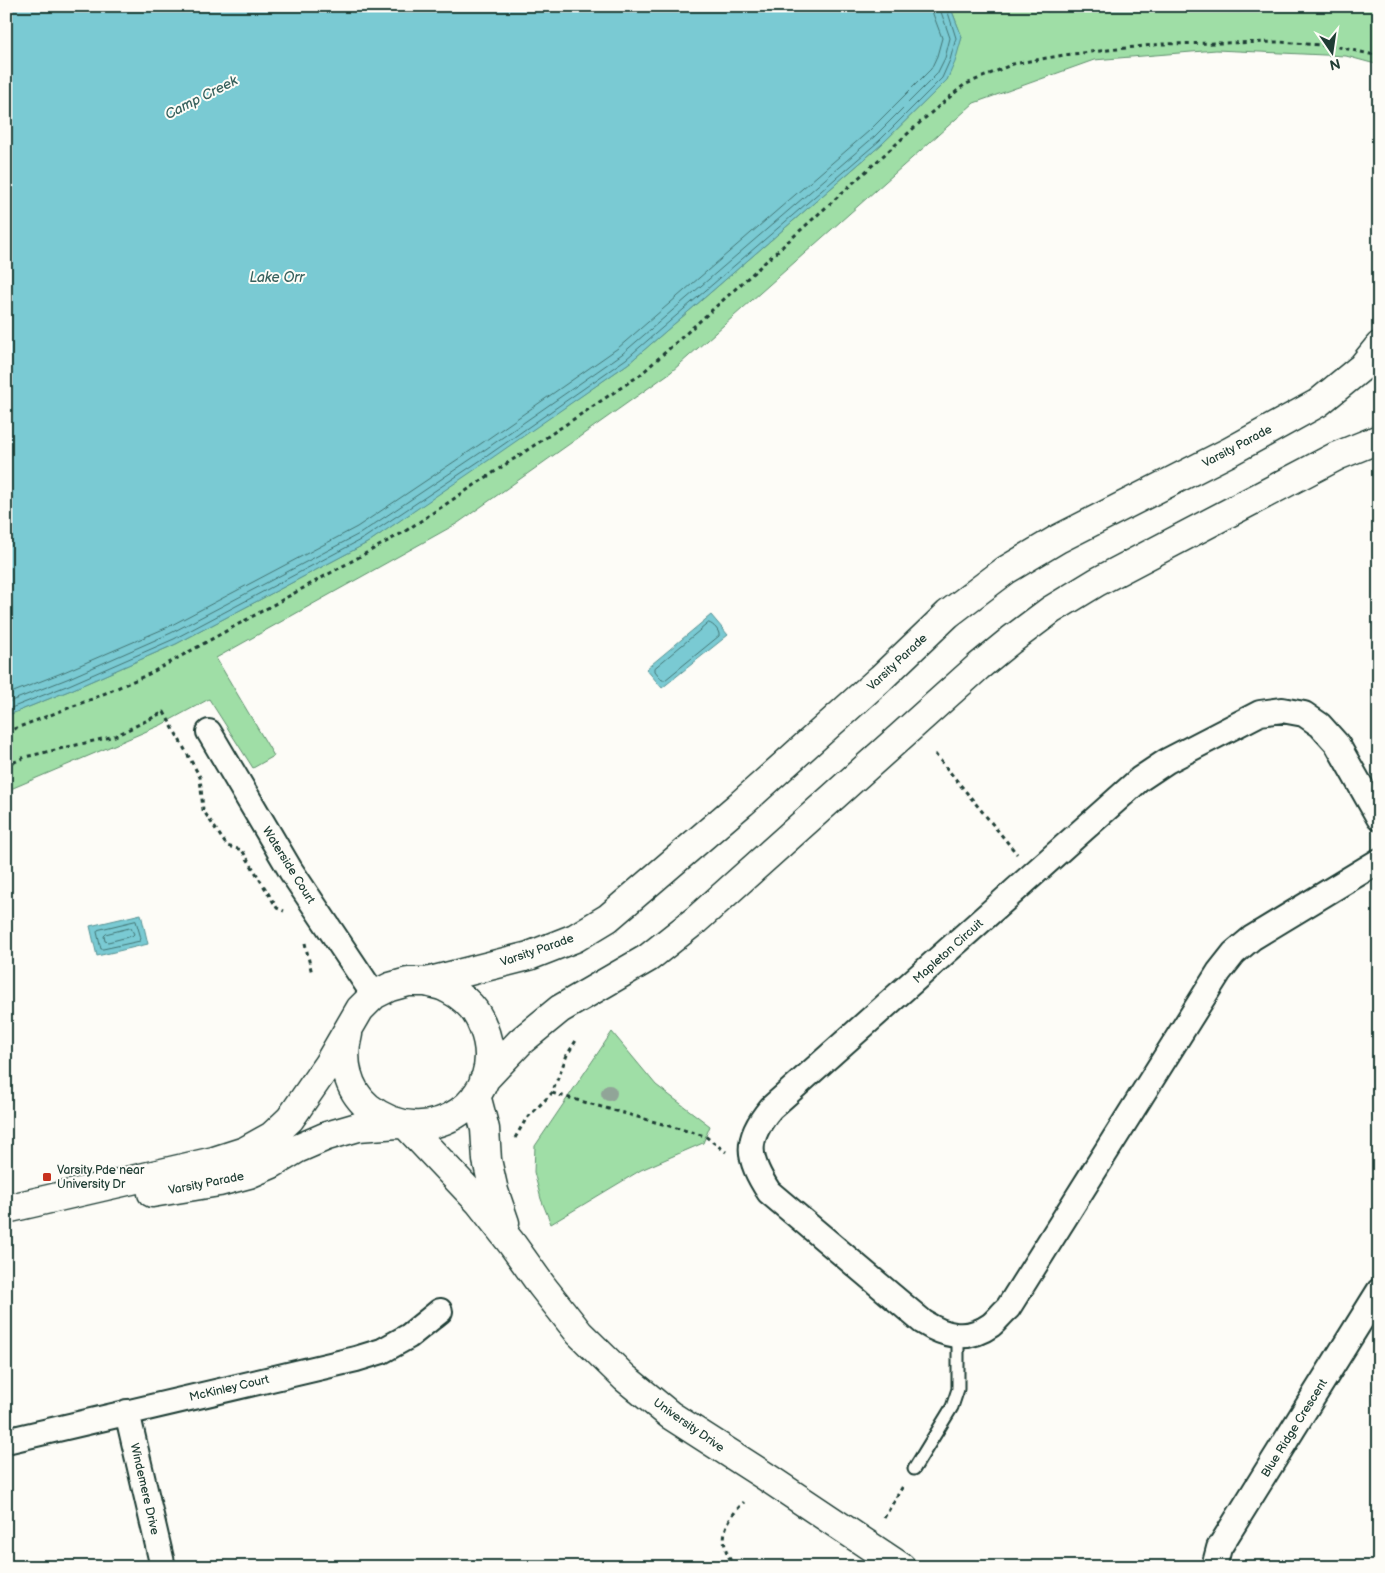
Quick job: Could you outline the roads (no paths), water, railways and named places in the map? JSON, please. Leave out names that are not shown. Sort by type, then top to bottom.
[{"type":"street","name":"Varsity Parade","points":[[6,1209],[214,1161],[245,1151],[272,1136],[290,1119],[328,1064],[360,1009],[374,995],[390,987],[408,982],[426,982],[530,956],[575,938],[608,918],[742,803],[881,678],[948,614],[1006,570],[1058,539],[1229,452],[1318,403],[1362,367],[1379,346]]},
{"type":"street","name":"Varsity Parade","points":[[6,1224],[123,1197],[227,1180],[249,1174],[328,1136],[358,1127],[402,1124],[426,1126],[445,1120],[462,1110],[521,1041],[560,1009],[648,958],[696,920],[978,667],[1051,610],[1097,582],[1337,456],[1379,439]]},
{"type":"street","name":"Mapleton Circuit","points":[[958,1336],[939,1332],[923,1322],[769,1192],[757,1173],[751,1156],[753,1138],[761,1120],[771,1108],[1140,779],[1167,761],[1260,713],[1282,710],[1304,714],[1320,725],[1337,744],[1379,818]]},
{"type":"street","name":"Waterside Court","points":[[209,732],[291,871],[374,995]]},
{"type":"street","points":[[958,1336],[975,1333],[990,1325],[1008,1308],[1214,980],[1234,953],[1252,938],[1379,861]]},
{"type":"street","name":"Varsity Parade","points":[[426,982],[447,988],[466,1000],[479,1017],[487,1037],[489,1059],[480,1088]]},
{"type":"street","name":"Varsity Parade","points":[[350,1026],[345,1046],[345,1067],[352,1086],[363,1103],[379,1116],[402,1124]]},
{"type":"street","name":"University Drive","points":[[480,1088],[487,1160],[494,1191],[512,1244]]},
{"type":"street","name":"University Drive","points":[[402,1124],[479,1202],[579,1333],[625,1378],[670,1414],[902,1567]]},
{"type":"street","name":"Blue Ridge Crescent","points":[[1214,1567],[1220,1548],[1379,1291]]},
{"type":"street","name":"McKinley Court","points":[[6,1440],[382,1352],[409,1336],[440,1311]]},
{"type":"street","name":"Windemere Drive","points":[[127,1412],[163,1567]]},
{"type":"lane","points":[[914,1468],[952,1407],[958,1389],[958,1336]]},
{"type":"water","name":"Lake Orr","points":[[6,6],[950,6],[962,37],[955,62],[947,80],[882,144],[629,363],[367,543],[176,644],[6,716]]},
{"type":"water","points":[[1031,6],[1257,6],[1240,12],[1125,10],[1047,12]]},
{"type":"water","points":[[711,615],[728,635],[662,688],[646,669]]},
{"type":"water","points":[[141,914],[148,944],[97,956],[90,926]]},
{"type":"place","name":"Varsity Pde near University Dr","points":[[47,1177]]},
{"type":"water label","name":"Camp Creek","points":[[201,97]]}]
